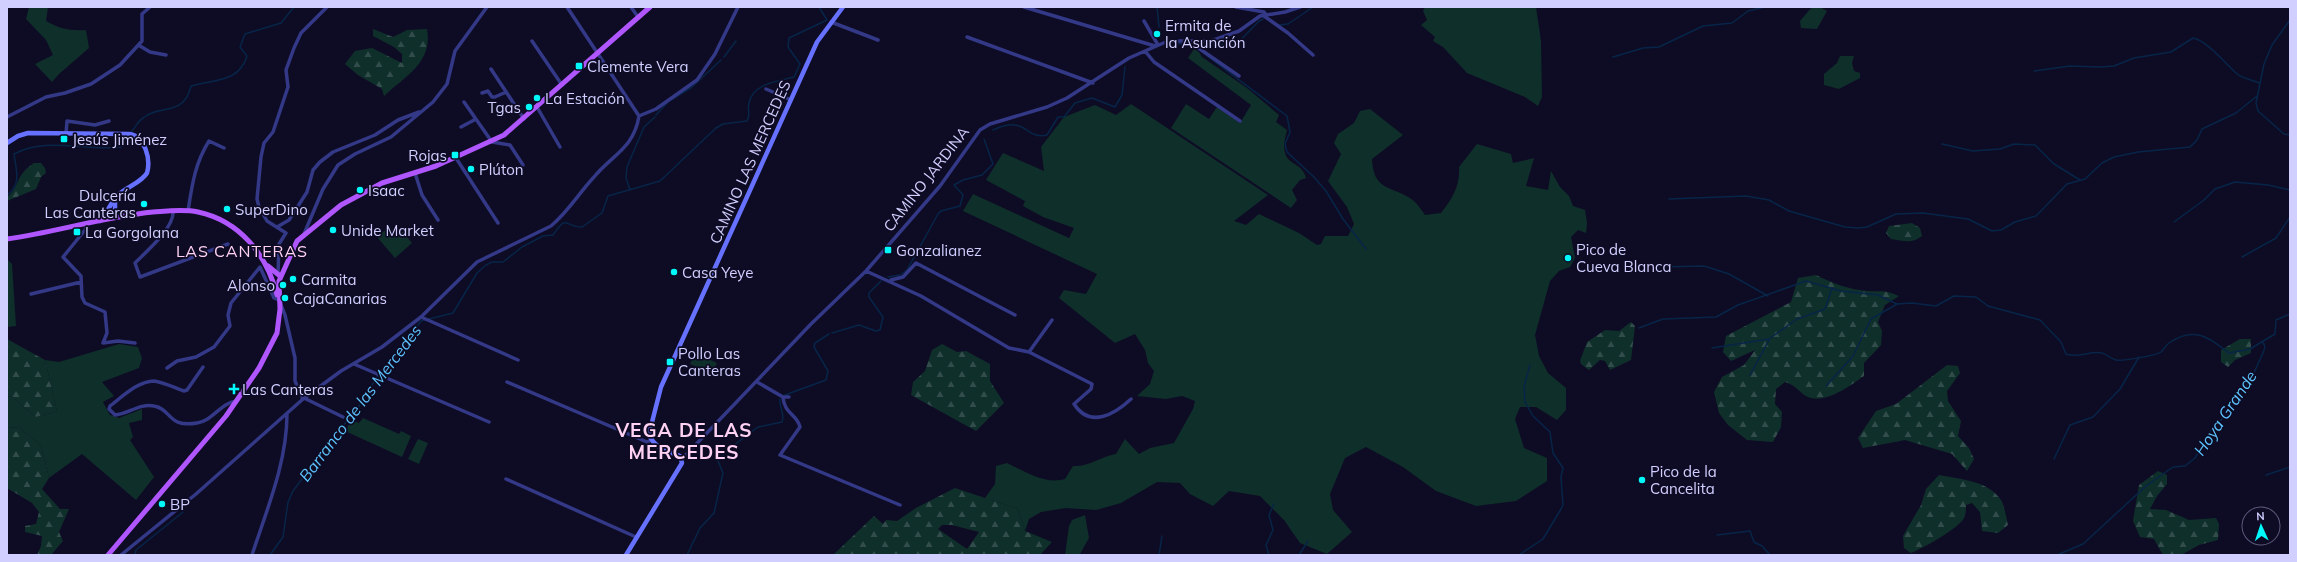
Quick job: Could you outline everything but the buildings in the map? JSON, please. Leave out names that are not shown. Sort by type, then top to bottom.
[{"type":"main road","points":[[108,555],[238,400],[273,344],[279,322],[278,276],[292,248],[304,234],[341,205],[394,178],[415,173],[456,158],[504,135],[650,7]]},
{"type":"main road","name":"CAMINO LAS MERCEDES","points":[[651,440],[649,434],[650,425],[661,387],[817,42],[843,7]]},
{"type":"main road","points":[[7,144],[18,136],[28,133],[129,134],[136,136],[141,140],[146,150],[147,173],[115,198],[110,210],[100,220]]},
{"type":"main road","points":[[114,217],[115,198]]},
{"type":"main road","points":[[115,209],[124,216]]},
{"type":"main road","points":[[110,210],[114,217]]},
{"type":"main road","points":[[7,239],[114,217],[172,211],[188,211],[210,216],[232,226],[253,245],[266,264],[278,276]]},
{"type":"main road","points":[[266,264],[279,300]]},
{"type":"main road","points":[[272,279],[278,276]]},
{"type":"main road","points":[[626,555],[682,459],[658,446],[651,440]]},
{"type":"street","points":[[7,117],[46,98],[91,84],[120,65],[140,46],[143,38],[142,14],[150,7]]},
{"type":"street","points":[[278,276],[279,244],[286,233],[268,222],[259,207],[258,188],[261,157],[264,143],[273,132],[288,88],[286,70],[294,48],[301,33],[327,7]]},
{"type":"street","points":[[304,234],[320,201],[323,189],[338,165],[355,154],[391,137],[406,126],[420,111],[433,102],[447,84],[456,51],[488,7]]},
{"type":"street","points":[[121,555],[196,494],[303,399],[354,364],[382,348],[423,318],[484,258],[551,226],[559,220],[593,178],[627,146],[638,127],[639,116],[567,7]]},
{"type":"street","points":[[631,7],[638,17]]},
{"type":"street","points":[[639,116],[656,109],[697,80],[715,54],[738,7]]},
{"type":"street","points":[[1024,7],[1157,46]]},
{"type":"street","points":[[1236,7],[1264,12],[1265,15],[1288,33],[1313,56]]},
{"type":"street","name":"CAMINO JARDINA","points":[[682,459],[811,324],[866,270],[940,186],[980,130],[1012,117],[1047,107],[1093,83],[1129,58],[1157,46],[1171,41],[1211,41],[1226,37],[1260,16],[1285,12],[1300,7]]},
{"type":"street","points":[[1144,21],[1157,46]]},
{"type":"street","points":[[831,22],[878,40]]},
{"type":"street","points":[[967,37],[1093,83]]},
{"type":"street","points":[[532,41],[562,85]]},
{"type":"street","points":[[1195,41],[1197,47],[1240,76]]},
{"type":"street","points":[[140,46],[150,52],[166,55]]},
{"type":"street","points":[[1145,51],[1154,62],[1240,121]]},
{"type":"street","points":[[490,69],[524,119]]},
{"type":"street","points":[[766,90],[791,100]]},
{"type":"street","points":[[482,93],[488,91],[492,97],[495,98],[506,92]]},
{"type":"street","points":[[464,102],[492,142],[510,146],[523,165]]},
{"type":"street","points":[[537,107],[560,147]]},
{"type":"street","points":[[277,227],[290,220],[307,192],[313,170],[320,162],[333,152],[375,135],[398,120],[420,111]]},
{"type":"street","points":[[460,127],[476,119]]},
{"type":"street","points":[[66,134],[65,124],[68,121],[95,125],[109,121]]},
{"type":"street","points":[[188,211],[194,171],[202,152],[209,141],[224,148]]},
{"type":"street","points":[[456,158],[498,223]]},
{"type":"street","points":[[415,173],[422,195],[438,220]]},
{"type":"street","points":[[172,211],[173,216],[167,228],[135,263],[140,277],[228,244]]},
{"type":"street","points":[[88,223],[85,230],[62,257],[81,276],[82,297],[85,303],[105,312],[107,334],[103,343],[135,343]]},
{"type":"street","points":[[891,280],[903,277],[916,263],[1015,315]]},
{"type":"street","points":[[167,368],[177,361],[196,357],[214,347],[230,326],[228,315],[230,303],[258,268],[263,272],[274,298],[279,300],[285,315],[294,358],[295,381],[303,399],[343,417]]},
{"type":"street","points":[[866,270],[891,280],[1009,348],[1029,352],[1092,384],[1091,389],[1074,404],[1076,408],[1091,417],[1096,418],[1117,411],[1131,399]]},
{"type":"street","points":[[31,294],[81,282]]},
{"type":"street","points":[[423,318],[518,360]]},
{"type":"street","points":[[1029,352],[1052,320]]},
{"type":"street","points":[[354,364],[489,422]]},
{"type":"street","points":[[203,367],[187,390],[184,391],[155,381],[147,382],[132,389],[109,408],[115,415],[118,415],[135,408],[153,405],[162,409],[170,419],[177,423],[188,424],[205,421],[230,401],[238,400]]},
{"type":"street","points":[[507,382],[647,442],[651,440]]},
{"type":"street","points":[[757,382],[783,397],[789,397]]},
{"type":"street","points":[[783,397],[784,406],[799,422],[800,427],[780,455],[900,505]]},
{"type":"street","points":[[252,555],[282,457],[287,436],[287,414]]},
{"type":"street","points":[[506,479],[636,537]]},
{"type":"green space","points":[[29,7],[48,7],[46,21],[56,26],[70,30],[86,30],[89,48],[52,82],[35,64],[53,55],[46,40],[26,19]]},
{"type":"green space","points":[[1425,7],[1536,7],[1541,41],[1542,97],[1538,106],[1525,97],[1467,73],[1443,47],[1433,41],[1435,37],[1421,25],[1427,20],[1423,11]]},
{"type":"green space","points":[[1812,7],[1820,7],[1827,11],[1817,29],[1801,28],[1800,21]]},
{"type":"green space","points":[[373,29],[393,37],[407,30],[427,29],[428,41],[422,60],[416,68],[384,96],[382,89],[358,75],[345,64],[355,51],[372,48],[402,63],[402,54],[394,47],[373,36]]},
{"type":"green space","points":[[1194,49],[1199,52],[1202,57],[1247,88],[1279,115],[1276,122],[1287,130],[1284,143],[1287,157],[1299,167],[1306,178],[1300,180],[1292,190],[1297,200],[1291,208],[1171,128],[1186,104],[1209,119],[1217,107],[1240,123],[1251,105],[1188,58]]},
{"type":"green space","points":[[1840,56],[1854,56],[1852,63],[1854,71],[1860,73],[1860,78],[1839,89],[1824,85],[1824,74],[1837,63]]},
{"type":"green space","points":[[1131,104],[1268,195],[1234,221],[1246,225],[1259,214],[1299,233],[1317,245],[1321,244],[1325,236],[1348,236],[1354,224],[1347,207],[1328,181],[1341,154],[1334,143],[1338,134],[1354,123],[1360,111],[1370,109],[1403,135],[1372,159],[1373,170],[1376,178],[1381,184],[1408,197],[1415,202],[1425,215],[1441,213],[1455,192],[1459,167],[1477,144],[1511,154],[1513,163],[1534,158],[1526,186],[1548,190],[1551,171],[1560,187],[1569,196],[1573,206],[1585,210],[1587,223],[1586,233],[1578,230],[1571,237],[1575,258],[1570,267],[1559,271],[1550,281],[1535,335],[1539,356],[1548,373],[1566,388],[1566,410],[1557,420],[1536,407],[1520,407],[1515,419],[1524,448],[1547,458],[1547,481],[1516,501],[1476,506],[1436,491],[1403,467],[1366,447],[1345,458],[1330,494],[1333,510],[1352,532],[1327,554],[1300,543],[1284,520],[1260,496],[1229,491],[1213,506],[1190,494],[1180,483],[1157,482],[1121,503],[1096,510],[1066,508],[1041,512],[1029,519],[1025,531],[1018,509],[985,498],[995,484],[996,466],[1007,463],[1042,479],[1065,479],[1073,466],[1084,465],[1116,454],[1125,439],[1139,454],[1150,448],[1174,443],[1193,409],[1195,401],[1182,396],[1166,399],[1137,396],[1150,384],[1154,371],[1148,363],[1145,350],[1135,334],[1115,343],[1059,298],[1064,290],[1086,294],[1097,274],[963,211],[973,194],[1069,238],[1074,228],[1043,217],[1023,206],[1025,201],[986,180],[1003,153],[1044,171],[1041,147],[1064,117],[1095,105],[1116,115]]},
{"type":"green space","points":[[34,163],[41,163],[45,168],[46,173],[41,177],[36,189],[7,201],[7,197],[14,189],[23,172]]},
{"type":"green space","points":[[1912,223],[1920,228],[1922,236],[1918,239],[1907,241],[1891,239],[1886,233],[1889,226]]},
{"type":"green space","points":[[388,228],[403,232],[412,243],[395,258],[377,237]]},
{"type":"green space","points":[[7,259],[12,264],[16,326],[7,327]]},
{"type":"green space","points":[[1816,275],[1848,288],[1886,292],[1899,296],[1885,305],[1878,322],[1882,331],[1881,345],[1864,363],[1864,376],[1836,394],[1828,397],[1813,398],[1806,396],[1795,387],[1785,382],[1776,389],[1775,404],[1782,412],[1781,427],[1773,442],[1747,440],[1728,425],[1719,413],[1714,392],[1722,377],[1744,365],[1755,350],[1731,361],[1723,352],[1726,336],[1791,302],[1798,278]]},
{"type":"green space","points":[[1631,322],[1635,326],[1631,360],[1610,370],[1605,361],[1600,360],[1589,370],[1581,364],[1580,361],[1587,342],[1605,330],[1619,331]]},
{"type":"green space","points":[[7,339],[45,360],[57,411],[36,417],[11,396],[7,397]]},
{"type":"green space","points":[[2240,339],[2251,339],[2251,353],[2235,360],[2228,367],[2221,362],[2221,350]]},
{"type":"green space","points":[[119,344],[138,347],[142,358],[139,368],[102,382],[114,396],[103,402],[110,415],[119,418],[142,409],[142,420],[129,423],[133,437],[130,440],[154,477],[136,500],[82,454],[49,478],[41,446],[20,428],[7,427],[7,397],[11,396],[36,417],[57,411],[45,360],[59,362]]},
{"type":"green space","points":[[942,344],[957,352],[966,351],[990,364],[990,381],[1004,403],[976,431],[911,395],[913,382],[925,371],[932,350]]},
{"type":"green space","points":[[695,353],[717,363],[712,373],[690,364]]},
{"type":"green space","points":[[1947,365],[1958,366],[1960,373],[1947,391],[1948,401],[1961,421],[1958,436],[1969,448],[1974,459],[1967,471],[1952,454],[1905,440],[1863,448],[1858,438],[1876,411],[1896,404]]},
{"type":"green space","points":[[363,418],[399,434],[401,431],[411,436],[402,457],[345,431],[352,420],[359,423]]},
{"type":"green space","points":[[7,427],[20,428],[41,446],[49,478],[42,489],[60,509],[69,509],[59,532],[63,541],[51,555],[37,555],[41,546],[42,536],[25,532],[25,526],[36,524],[39,512],[32,503],[7,488]]},
{"type":"green space","points":[[418,439],[428,443],[419,464],[408,459]]},
{"type":"green space","points":[[2158,471],[2167,475],[2167,484],[2157,496],[2150,509],[2166,510],[2189,520],[2216,518],[2219,524],[2218,540],[2199,545],[2181,555],[2163,555],[2154,539],[2140,537],[2133,521],[2139,485]]},
{"type":"green space","points":[[1939,475],[1982,485],[1996,494],[2001,500],[2008,525],[1998,533],[1982,531],[1980,512],[1972,503],[1966,505],[1964,518],[1948,533],[1911,553],[1904,548],[1903,536],[1921,505],[1926,489]]},
{"type":"green space","points":[[955,488],[1018,509],[1025,531],[1052,542],[1040,555],[833,555],[874,516],[883,524],[886,520],[897,521],[916,508]],"holes":[[[942,525],[952,525],[979,532],[967,549],[938,529]]]},
{"type":"green space","points":[[1085,515],[1089,538],[1080,554],[1065,555],[1069,526],[1072,520]]},
{"type":"waterway","points":[[131,132],[141,119],[157,111],[177,106],[183,102],[191,86],[232,76],[243,65],[247,56],[240,47],[245,34],[281,23],[294,7]]},
{"type":"waterway","name":"Barranco de las Mercedes","points":[[270,555],[283,537],[288,502],[293,491],[334,436],[356,411],[380,372],[398,354],[421,321],[453,313],[477,273],[486,265],[492,262],[503,262],[522,247],[543,236],[553,235],[561,224],[566,223],[582,227],[602,213],[608,196],[660,181],[716,128],[723,124],[747,121],[751,96],[756,91],[767,84],[794,77],[800,64],[788,47],[789,38],[827,20],[819,7]]},
{"type":"waterway","points":[[1157,7],[1159,27]]},
{"type":"waterway","points":[[1279,25],[1288,24],[1313,7]]},
{"type":"waterway","points":[[1613,57],[1643,48],[1659,47],[1703,26],[1732,23],[1748,11],[1765,7]]},
{"type":"waterway","points":[[1198,44],[1236,45],[1259,21],[1263,19]]},
{"type":"waterway","points":[[2290,20],[2272,45],[2264,64],[2256,103],[2258,111],[2284,134],[2290,135]]},
{"type":"waterway","points":[[2034,71],[2070,66],[2114,66],[2134,58],[2171,52],[2193,38],[2209,47],[2238,75],[2259,83]]},
{"type":"waterway","points":[[724,57],[736,41]]},
{"type":"waterway","points":[[1175,44],[1192,43]]},
{"type":"waterway","points":[[1202,52],[1287,116],[1290,132],[1285,144],[1287,152],[1314,177],[1326,191],[1343,219],[1366,249]]},
{"type":"waterway","points":[[671,100],[692,87],[721,60]]},
{"type":"waterway","points":[[993,130],[1004,126],[1013,125],[1024,128],[1039,136],[1047,135],[1058,117],[1064,117],[1075,103],[1092,98],[1115,107],[1122,95],[1125,67]]},
{"type":"waterway","points":[[1669,199],[1746,196],[1769,200],[1789,211],[1845,227],[1867,227],[1896,214],[1923,213],[1968,219],[1992,231],[2001,230],[2015,222],[2036,216],[2067,184],[2085,179],[2102,163],[2114,157],[2138,152],[2190,147],[2197,140],[2202,129],[2236,113],[2257,96]]},
{"type":"waterway","points":[[656,115],[667,103]]},
{"type":"waterway","points":[[630,190],[626,178],[627,167],[644,127],[655,117]]},
{"type":"waterway","points":[[7,195],[12,191],[16,182],[17,171],[14,154],[26,149],[53,145],[94,148],[121,147],[127,139]]},
{"type":"waterway","points":[[888,277],[900,275],[907,270],[941,211],[960,206],[963,195],[954,185],[963,180],[982,175],[993,164],[984,139]]},
{"type":"waterway","points":[[1942,144],[1973,151],[2000,149],[2014,144],[2035,145],[2054,164],[2080,180]]},
{"type":"waterway","points":[[2174,222],[2204,200],[2215,189],[2235,182],[2268,185],[2290,190]]},
{"type":"waterway","points":[[2242,257],[2276,238],[2290,217]]},
{"type":"waterway","points":[[1650,265],[1659,267],[1704,266],[1729,274],[1768,296]]},
{"type":"waterway","points":[[832,333],[859,325],[876,331],[880,330],[883,317],[869,297],[869,293],[881,281]]},
{"type":"waterway","points":[[1639,328],[1663,319],[1716,317],[1738,305],[1806,281],[1841,291],[1878,295],[1897,304],[1912,303],[1936,306],[1954,296],[1976,297],[1988,306],[2040,320],[2061,342],[2066,354],[2075,356],[2098,352],[2116,360],[2125,360],[2158,354],[2169,343],[2178,338],[2193,334],[2207,338],[2229,353],[2250,349],[2275,334],[2276,320],[2290,314]]},
{"type":"waterway","points":[[1712,348],[1769,339],[1797,319],[1825,309],[1832,288]]},
{"type":"waterway","points":[[1826,386],[1853,356],[1871,319],[1897,304]]},
{"type":"waterway","points":[[785,395],[826,380],[828,371],[814,347],[815,343],[829,334]]},
{"type":"waterway","points":[[1750,375],[1769,340]]},
{"type":"waterway","name":"Hoya Grande","points":[[2057,555],[2083,544],[2146,486],[2173,467],[2185,466],[2195,458],[2212,429],[2226,415],[2252,377],[2265,347],[2263,342]]},
{"type":"waterway","points":[[2054,459],[2070,425],[2093,417],[2120,389],[2139,357]]},
{"type":"waterway","points":[[1519,555],[1543,539],[1563,505],[1561,477],[1563,468],[1553,453],[1550,432],[1533,416],[1525,402],[1524,386],[1530,365]]},
{"type":"waterway","points":[[687,555],[700,528],[714,513],[723,473],[718,461],[725,452],[758,427],[782,422],[783,416],[780,399]]},
{"type":"waterway","points":[[2266,475],[2290,467]]},
{"type":"waterway","points":[[1269,555],[1266,545],[1273,530],[1269,515],[1274,504]]},
{"type":"waterway","points":[[135,555],[136,550],[183,512]]},
{"type":"waterway","points":[[1717,535],[1750,531],[1754,542],[1762,546],[1770,555]]},
{"type":"waterway","points":[[1159,555],[1162,536]]},
{"type":"waterway","points":[[1299,555],[1308,541]]},
{"type":"place","name":"Ermita de la Asunción","points":[[1157,34]]},
{"type":"place","name":"Clemente Vera","points":[[579,66]]},
{"type":"place","name":"La Estación","points":[[537,98]]},
{"type":"place","name":"Tgas","points":[[529,107]]},
{"type":"place","name":"Jesús Jiménez","points":[[64,139]]},
{"type":"place","name":"Rojas","points":[[455,155]]},
{"type":"place","name":"Plúton","points":[[471,169]]},
{"type":"place","name":"Isaac","points":[[360,190]]},
{"type":"place","name":"Dulcería Las Canteras","points":[[144,204]]},
{"type":"place","name":"SuperDino","points":[[227,209]]},
{"type":"place","name":"Unide Market","points":[[333,230]]},
{"type":"place","name":"La Gorgolana","points":[[77,232]]},
{"type":"place","name":"Gonzalianez","points":[[888,250]]},
{"type":"place","name":"Pico de Cueva Blanca","points":[[1568,258]]},
{"type":"place","name":"Casa Yeye","points":[[674,272]]},
{"type":"place","name":"Carmita","points":[[293,279]]},
{"type":"place","name":"Alonso","points":[[283,285]]},
{"type":"place","name":"CajaCanarias","points":[[285,298]]},
{"type":"place","name":"Pollo Las Canteras","points":[[670,362]]},
{"type":"place","name":"Las Canteras","points":[[234,389]]},
{"type":"place","name":"Pico de la Cancelita","points":[[1642,480]]},
{"type":"place","name":"BP","points":[[162,504]]},
{"type":"district","name":"LAS CANTERAS","points":[[242,251]]},
{"type":"district","name":"VEGA DE LAS MERCEDES","points":[[684,441]]}]
